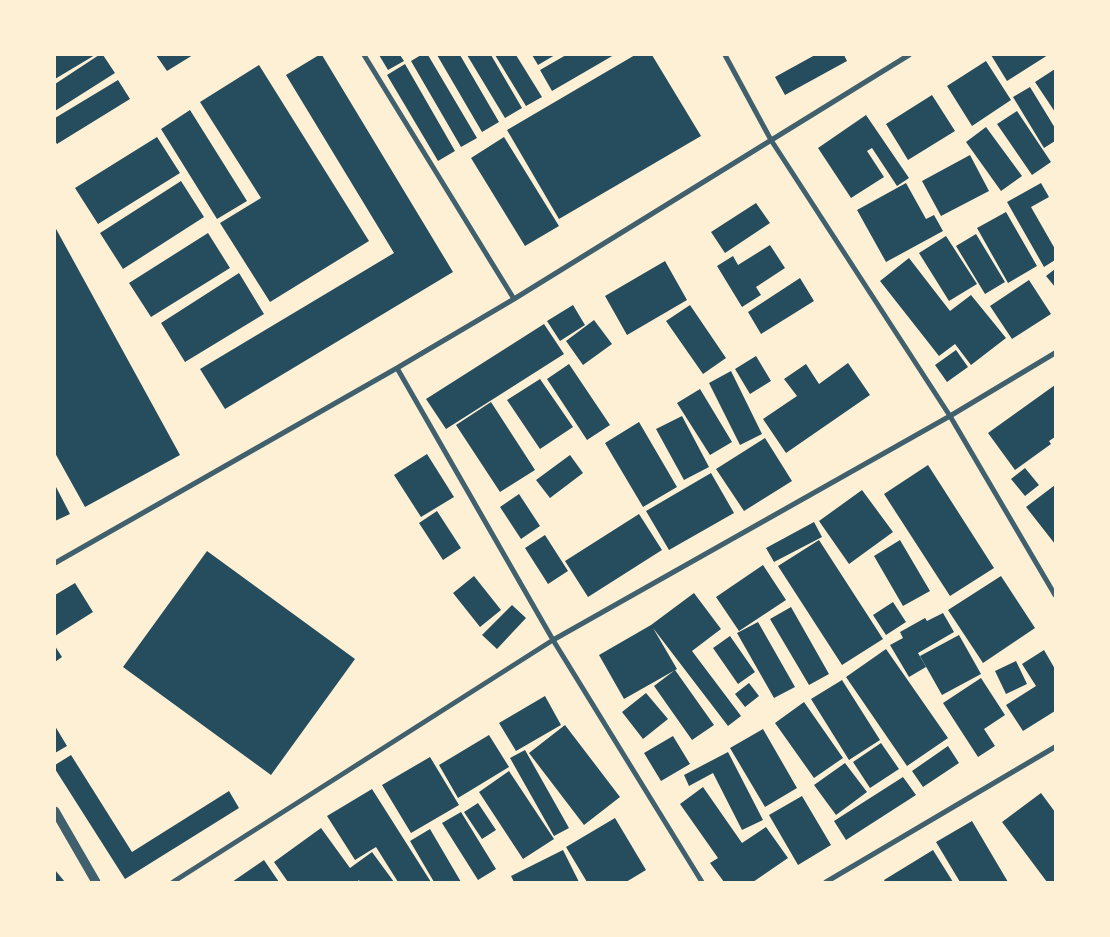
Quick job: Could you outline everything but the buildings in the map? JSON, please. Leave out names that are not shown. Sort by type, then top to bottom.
[{"type":"street","points":[[364,55],[514,300]]},
{"type":"street","points":[[725,55],[770,140],[950,416],[1055,595]]},
{"type":"street","points":[[55,563],[514,300],[909,55]]},
{"type":"street","points":[[173,882],[553,640],[950,416],[1055,353]]},
{"type":"street","points":[[397,368],[553,640],[702,882]]},
{"type":"street","points":[[826,882],[1055,747]]},
{"type":"street","points":[[55,811],[96,882]]}]
